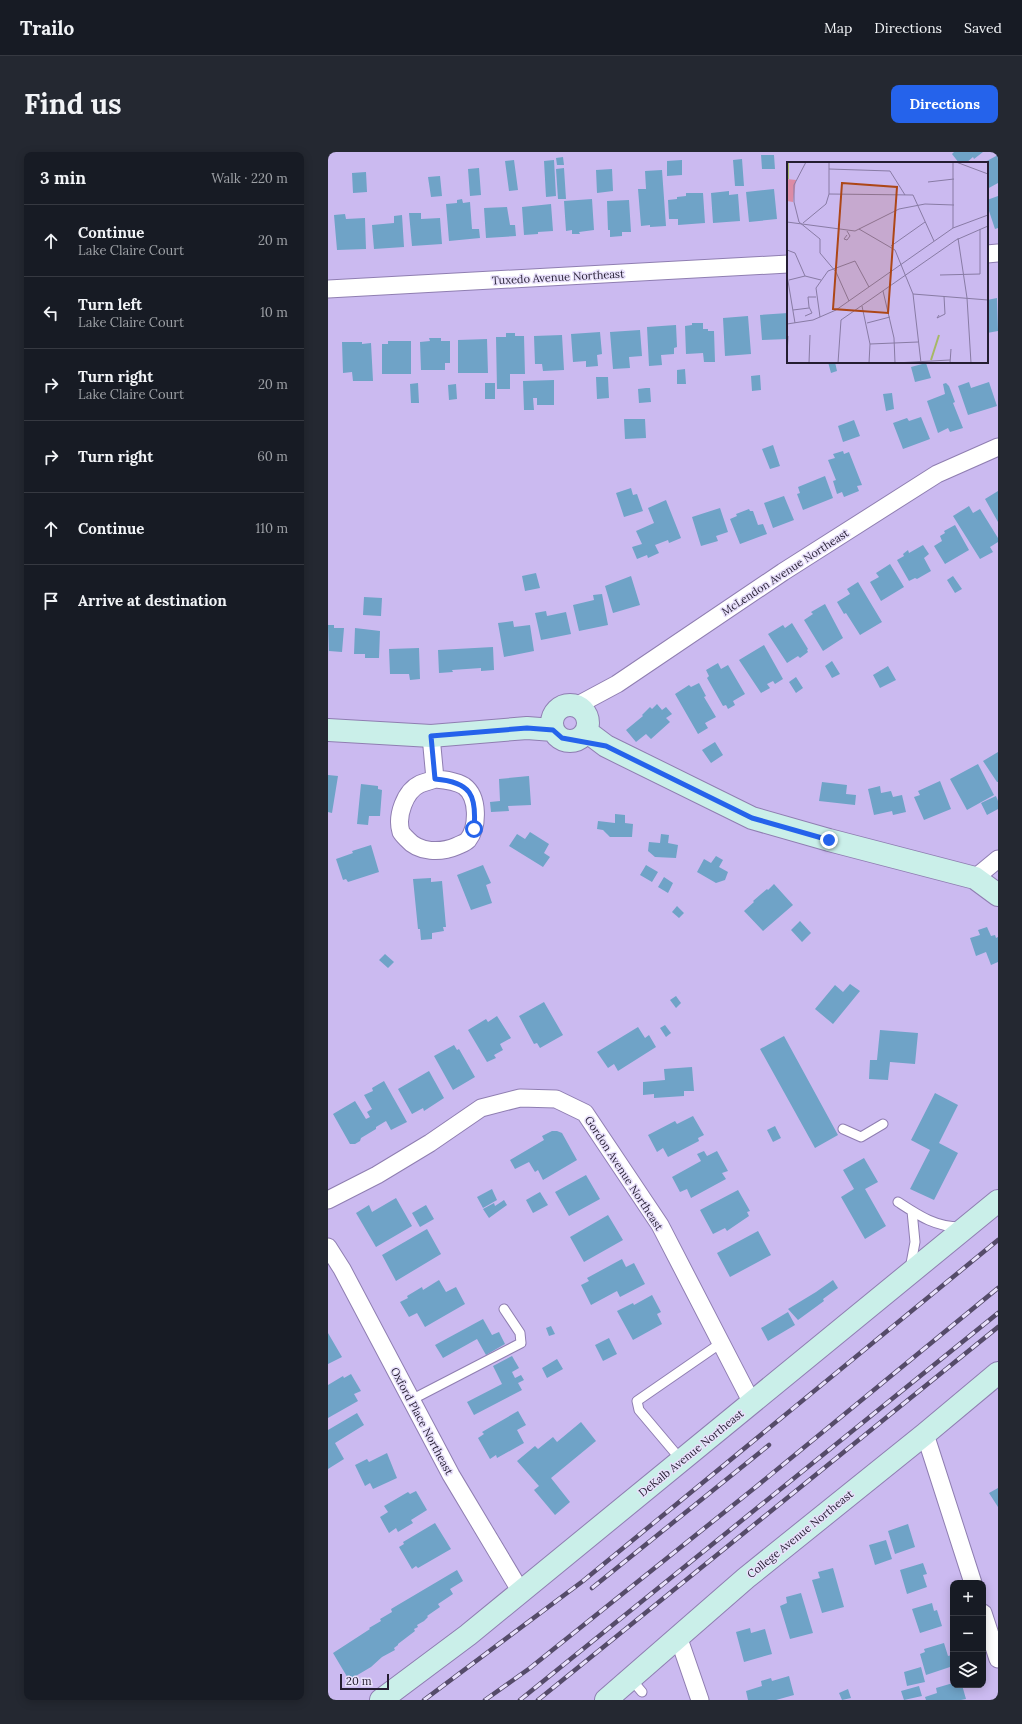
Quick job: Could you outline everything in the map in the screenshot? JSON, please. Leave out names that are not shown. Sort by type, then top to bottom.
[{"type":"street","points":[[988,254],[998,253]]},
{"type":"street","name":"Tuxedo Avenue Northeast","points":[[328,289],[787,264]]},
{"type":"street","name":"McLendon Avenue Northeast","points":[[328,730],[431,736],[527,728],[553,723],[557,710],[563,706],[576,706],[617,684],[783,572],[937,474],[998,447]]},
{"type":"street","points":[[576,706],[582,709],[588,722],[580,736]]},
{"type":"street","points":[[553,723],[562,738],[580,736],[606,746],[752,818],[829,840],[975,878],[998,895]]},
{"type":"street","points":[[431,736],[435,779]]},
{"type":"street","points":[[435,779],[449,780],[465,787],[474,800],[474,829],[467,841],[452,848],[440,851],[426,850],[412,845],[402,832],[400,817],[403,803],[412,790],[420,784],[435,779]]},
{"type":"street","points":[[975,878],[998,859]]},
{"type":"street","name":"Gordon Avenue Northeast","points":[[328,1200],[377,1175],[430,1143],[481,1108],[520,1098],[556,1099],[585,1113],[660,1225],[752,1403]]},
{"type":"street","name":"DeKalb Avenue Northeast","points":[[381,1700],[468,1635],[998,1201]]},
{"type":"street","name":"Oxford Place Northeast","points":[[328,1247],[342,1269],[451,1475],[521,1592]]},
{"type":"street","name":"College Avenue Northeast","points":[[606,1700],[637,1685],[678,1636],[746,1578],[925,1434],[998,1373]]},
{"type":"street","points":[[925,1434],[972,1580]]},
{"type":"street","points":[[984,1616],[998,1659]]},
{"type":"street","points":[[678,1636],[700,1700]]},
{"type":"lane","points":[[843,1129],[861,1137],[883,1124]]},
{"type":"lane","points":[[898,1202],[929,1222],[948,1227],[968,1226]]},
{"type":"lane","points":[[908,1276],[915,1242],[912,1212]]},
{"type":"lane","points":[[411,1400],[521,1343],[520,1333],[504,1309]]},
{"type":"lane","points":[[682,1460],[639,1410],[636,1401],[721,1343]]},
{"type":"building","points":[[954,152],[983,152],[967,162],[958,162],[952,154]]},
{"type":"building","points":[[761,155],[774,155],[775,169],[762,169]]},
{"type":"building","points":[[998,155],[998,183],[988,188],[988,162],[985,162]]},
{"type":"building","points":[[563,157],[564,165],[557,165],[556,158]]},
{"type":"building","points":[[742,159],[744,186],[735,186],[733,160]]},
{"type":"building","points":[[514,160],[518,190],[509,191],[505,161]]},
{"type":"building","points":[[554,160],[556,196],[546,197],[544,161]]},
{"type":"building","points":[[682,160],[682,175],[667,176],[667,161]]},
{"type":"building","points":[[479,168],[481,195],[470,196],[468,169]]},
{"type":"building","points":[[564,168],[566,199],[558,199],[556,169]]},
{"type":"building","points":[[612,169],[613,191],[597,193],[596,170]]},
{"type":"building","points":[[662,170],[666,226],[641,226],[638,189],[646,189],[645,171]]},
{"type":"building","points":[[366,172],[367,192],[353,193],[352,173]]},
{"type":"building","points":[[440,176],[442,196],[431,197],[428,177]]},
{"type":"building","points":[[786,186],[787,186],[787,207]]},
{"type":"building","points":[[774,189],[777,219],[749,222],[746,192]]},
{"type":"building","points":[[729,191],[729,195],[738,194],[740,221],[713,223],[711,193]]},
{"type":"building","points":[[686,193],[703,193],[705,223],[678,225],[678,219],[669,219],[668,200],[686,196]]},
{"type":"building","points":[[998,196],[998,228],[995,229],[988,212],[988,200]]},
{"type":"building","points":[[462,199],[463,203],[470,202],[472,229],[479,229],[480,238],[449,241],[446,204],[457,203],[457,200]]},
{"type":"building","points":[[592,199],[594,230],[579,232],[580,234],[572,234],[572,230],[566,231],[564,201]]},
{"type":"building","points":[[629,200],[631,232],[622,232],[622,236],[610,237],[610,230],[608,230],[607,201]]},
{"type":"building","points":[[551,204],[553,231],[524,235],[522,207]]},
{"type":"building","points":[[507,207],[510,225],[515,225],[516,236],[486,238],[484,208]]},
{"type":"building","points":[[409,213],[421,213],[421,219],[440,218],[442,244],[412,246]]},
{"type":"building","points":[[345,214],[346,219],[365,218],[366,249],[337,250],[334,215]]},
{"type":"building","points":[[402,215],[404,247],[374,249],[372,225],[394,223],[394,216]]},
{"type":"building","points":[[997,298],[998,331],[988,333],[988,300]]},
{"type":"building","points":[[787,313],[787,339],[762,340],[760,315]]},
{"type":"building","points":[[748,316],[751,354],[725,356],[723,318]]},
{"type":"building","points":[[692,323],[703,323],[703,329],[714,331],[715,362],[704,362],[703,353],[686,354],[685,326],[692,325]]},
{"type":"building","points":[[676,325],[677,347],[674,348],[674,354],[661,355],[662,365],[649,366],[647,327]]},
{"type":"building","points":[[640,330],[642,356],[629,357],[630,368],[613,369],[610,332]]},
{"type":"building","points":[[600,332],[602,354],[597,355],[598,366],[586,367],[586,361],[573,362],[571,334]]},
{"type":"building","points":[[506,333],[515,333],[515,336],[524,336],[525,374],[510,374],[510,389],[497,389],[496,337],[506,337]]},
{"type":"building","points":[[562,335],[564,370],[543,371],[542,364],[535,364],[534,336]]},
{"type":"building","points":[[429,338],[441,338],[441,341],[450,341],[450,363],[445,363],[445,370],[421,370],[420,342],[430,341]]},
{"type":"building","points":[[487,339],[488,373],[458,373],[458,340]]},
{"type":"building","points":[[388,341],[411,341],[411,374],[382,374],[382,344],[388,344]]},
{"type":"building","points":[[342,342],[362,342],[362,344],[371,343],[373,381],[353,381],[352,372],[343,373]]},
{"type":"building","points":[[828,363],[835,363],[837,371],[831,373]]},
{"type":"building","points":[[926,363],[931,378],[915,382],[911,367]]},
{"type":"building","points":[[685,369],[686,384],[677,384],[677,370]]},
{"type":"building","points":[[760,375],[761,390],[752,391],[751,376]]},
{"type":"building","points":[[596,377],[608,377],[609,398],[597,399]]},
{"type":"building","points":[[554,380],[554,405],[537,405],[537,398],[533,398],[534,410],[524,410],[523,381]]},
{"type":"building","points":[[969,382],[971,388],[989,382],[997,406],[968,415],[958,386]]},
{"type":"building","points":[[418,383],[419,403],[411,403],[410,384]]},
{"type":"building","points":[[485,383],[495,383],[495,399],[485,399]]},
{"type":"building","points":[[946,383],[949,386],[955,402],[953,403],[963,428],[950,432],[948,428],[938,433],[927,401],[945,394],[943,384]]},
{"type":"building","points":[[456,384],[457,399],[449,400],[448,385]]},
{"type":"building","points":[[650,388],[651,402],[639,403],[638,389]]},
{"type":"building","points":[[892,393],[894,409],[886,411],[883,394]]},
{"type":"building","points":[[921,417],[930,439],[903,449],[893,423],[907,418],[909,421]]},
{"type":"building","points":[[624,419],[645,419],[646,438],[625,439]]},
{"type":"building","points":[[854,420],[860,436],[843,442],[838,426]]},
{"type":"building","points":[[773,445],[780,466],[770,469],[762,449]]},
{"type":"building","points":[[843,451],[844,454],[849,452],[862,485],[857,486],[859,491],[844,497],[842,492],[837,494],[833,481],[836,480],[828,460],[835,458],[833,454]]},
{"type":"building","points":[[825,476],[833,498],[803,510],[797,494],[800,493],[798,487]]},
{"type":"building","points":[[631,488],[633,495],[637,494],[643,511],[624,517],[616,493]]},
{"type":"building","points":[[998,491],[998,522],[985,499]]},
{"type":"building","points":[[784,496],[794,520],[773,528],[764,503]]},
{"type":"building","points":[[666,500],[681,538],[669,543],[668,540],[655,545],[659,553],[648,558],[647,555],[637,559],[632,547],[642,544],[636,531],[654,523],[648,508]]},
{"type":"building","points":[[969,506],[973,513],[980,509],[998,538],[998,542],[990,547],[993,552],[980,559],[953,516]]},
{"type":"building","points":[[720,508],[728,532],[716,536],[718,541],[701,546],[692,517]]},
{"type":"building","points":[[749,509],[750,511],[753,511],[758,525],[763,524],[767,534],[740,544],[730,519],[737,516],[736,514]]},
{"type":"building","points":[[955,525],[969,550],[945,564],[934,546],[942,541],[940,536],[945,533],[944,531]]},
{"type":"building","points":[[923,545],[929,554],[924,558],[931,571],[917,579],[915,578],[909,581],[897,560],[904,556],[903,554],[908,550],[909,553]]},
{"type":"building","points":[[890,564],[904,587],[881,601],[870,582],[879,577],[876,573]]},
{"type":"building","points":[[536,573],[540,588],[525,591],[522,576]]},
{"type":"building","points":[[631,576],[640,605],[613,613],[605,586]]},
{"type":"building","points":[[953,576],[962,589],[955,593],[947,580]]},
{"type":"building","points":[[858,582],[882,622],[860,635],[837,602],[850,594],[847,589]]},
{"type":"building","points":[[602,594],[608,625],[579,631],[573,605],[594,600],[593,595]]},
{"type":"building","points":[[364,597],[382,598],[381,616],[363,615]]},
{"type":"building","points":[[825,604],[843,638],[823,651],[804,620],[813,614],[811,612]]},
{"type":"building","points":[[546,611],[547,616],[566,612],[571,634],[541,640],[535,613]]},
{"type":"building","points":[[513,621],[514,627],[530,625],[534,651],[504,657],[498,623]]},
{"type":"building","points":[[792,623],[808,649],[808,652],[800,658],[798,656],[787,663],[768,634],[783,625],[785,628]]},
{"type":"building","points":[[328,625],[334,625],[334,628],[344,628],[342,652],[329,651],[329,655]]},
{"type":"building","points":[[355,628],[380,631],[379,658],[365,658],[365,654],[354,654]]},
{"type":"building","points":[[764,645],[783,679],[775,684],[773,681],[767,684],[770,688],[761,693],[739,660]]},
{"type":"building","points":[[493,647],[494,670],[481,671],[481,668],[452,670],[453,672],[439,673],[438,650]]},
{"type":"building","points":[[419,648],[420,679],[410,680],[409,674],[390,674],[389,649]]},
{"type":"building","points":[[832,661],[840,674],[832,678],[825,666]]},
{"type":"building","points":[[718,663],[721,669],[728,665],[745,694],[733,701],[735,705],[728,709],[726,705],[723,706],[707,678],[709,676],[706,670]]},
{"type":"building","points":[[888,666],[896,680],[880,688],[873,675]]},
{"type":"building","points":[[796,677],[803,688],[796,693],[789,682]]},
{"type":"building","points":[[699,683],[706,696],[704,697],[716,717],[705,723],[708,728],[698,734],[675,694],[689,685],[691,687]]},
{"type":"building","points":[[657,704],[662,710],[666,707],[672,714],[666,718],[670,722],[651,739],[646,734],[636,742],[626,730],[643,716],[642,715],[650,707],[652,709]]},
{"type":"building","points":[[715,742],[723,755],[711,763],[702,750]]},
{"type":"building","points":[[998,752],[998,782],[997,782],[983,761]]},
{"type":"building","points":[[978,764],[994,795],[967,810],[950,779]]},
{"type":"building","points":[[328,775],[338,776],[332,813],[328,812]]},
{"type":"building","points":[[529,776],[531,805],[508,806],[509,811],[491,812],[490,802],[500,801],[499,779]]},
{"type":"building","points":[[940,781],[951,809],[924,820],[914,797],[920,795],[918,791]]},
{"type":"building","points":[[822,782],[847,785],[846,794],[856,795],[855,805],[819,801]]},
{"type":"building","points":[[361,784],[378,786],[378,789],[382,790],[380,816],[369,816],[368,825],[357,824]]},
{"type":"building","points":[[880,786],[881,793],[891,791],[893,797],[902,795],[906,812],[893,815],[892,811],[874,815],[868,789]]},
{"type":"building","points":[[996,796],[998,801],[998,809],[987,815],[981,803]]},
{"type":"building","points":[[615,814],[625,815],[625,823],[633,824],[632,837],[610,837],[603,830],[597,829],[598,821],[615,823]]},
{"type":"building","points":[[530,832],[549,844],[544,853],[550,857],[543,867],[509,846],[517,834],[525,839]]},
{"type":"building","points":[[661,834],[669,835],[668,843],[678,845],[676,858],[655,857],[648,851],[649,842],[660,843]]},
{"type":"building","points":[[371,845],[379,872],[348,882],[346,879],[343,880],[336,859],[353,853],[352,851]]},
{"type":"building","points":[[716,856],[723,860],[719,867],[728,872],[725,880],[716,883],[697,872],[704,859],[711,863]]},
{"type":"building","points":[[483,865],[491,883],[486,885],[492,903],[471,910],[457,875]]},
{"type":"building","points":[[646,865],[658,872],[652,882],[640,875]]},
{"type":"building","points":[[664,877],[673,883],[668,893],[658,887]]},
{"type":"building","points":[[431,878],[431,882],[442,881],[446,927],[443,927],[444,931],[432,933],[432,939],[421,940],[420,929],[418,929],[413,879]]},
{"type":"building","points":[[774,884],[793,905],[763,931],[744,911],[754,902],[753,901]]},
{"type":"building","points":[[677,906],[684,913],[679,918],[672,912]]},
{"type":"building","points":[[800,921],[811,933],[802,942],[791,930]]},
{"type":"building","points":[[987,927],[991,936],[995,935],[996,938],[998,937],[998,962],[991,965],[986,952],[976,956],[970,938],[980,935],[978,930]]},
{"type":"building","points":[[385,954],[394,962],[388,968],[379,960]]},
{"type":"building","points":[[850,984],[860,991],[833,1024],[815,1009],[835,985],[843,992]]},
{"type":"building","points":[[676,996],[681,1003],[676,1008],[670,1000]]},
{"type":"building","points":[[544,1002],[563,1035],[540,1048],[537,1043],[534,1044],[519,1016]]},
{"type":"building","points":[[497,1016],[511,1038],[500,1044],[503,1050],[494,1055],[496,1058],[487,1062],[468,1030],[486,1019],[488,1022]]},
{"type":"building","points":[[665,1025],[671,1033],[666,1037],[660,1028]]},
{"type":"building","points":[[638,1027],[645,1038],[649,1035],[656,1047],[618,1071],[614,1064],[608,1068],[597,1052]]},
{"type":"building","points":[[880,1030],[918,1033],[915,1064],[890,1062],[888,1080],[869,1079],[870,1060],[877,1060]]},
{"type":"building","points":[[784,1036],[838,1135],[815,1148],[760,1049]]},
{"type":"building","points":[[454,1045],[457,1050],[459,1049],[475,1077],[453,1090],[434,1056]]},
{"type":"building","points":[[692,1067],[694,1091],[684,1091],[684,1096],[654,1098],[654,1094],[643,1095],[643,1082],[665,1080],[664,1069]]},
{"type":"building","points":[[429,1071],[444,1098],[424,1111],[423,1108],[412,1114],[398,1089]]},
{"type":"building","points":[[384,1081],[407,1122],[391,1130],[386,1121],[361,1138],[360,1141],[355,1144],[350,1144],[333,1114],[355,1101],[366,1119],[370,1117],[367,1112],[372,1109],[364,1095],[373,1091],[372,1088]]},
{"type":"building","points":[[935,1093],[958,1105],[939,1143],[958,1153],[934,1200],[910,1189],[930,1150],[911,1140]]},
{"type":"building","points":[[693,1116],[704,1135],[698,1138],[699,1141],[668,1157],[663,1148],[657,1152],[648,1135],[675,1121],[677,1124]]},
{"type":"building","points":[[775,1126],[781,1138],[773,1142],[767,1130]]},
{"type":"building","points":[[552,1131],[562,1133],[577,1160],[543,1180],[538,1170],[535,1172],[529,1162],[515,1169],[510,1160],[544,1140],[542,1136]]},
{"type":"building","points":[[704,1151],[707,1156],[717,1151],[728,1171],[722,1173],[726,1179],[691,1198],[687,1189],[680,1192],[672,1177],[701,1161],[697,1154]]},
{"type":"building","points":[[864,1158],[878,1182],[865,1189],[886,1226],[865,1239],[841,1197],[854,1189],[843,1170]]},
{"type":"building","points":[[586,1175],[600,1199],[569,1216],[555,1192]]},
{"type":"building","points":[[492,1189],[497,1200],[483,1208],[477,1197]]},
{"type":"building","points":[[738,1190],[750,1211],[747,1212],[749,1216],[727,1231],[725,1228],[713,1234],[700,1210]]},
{"type":"building","points":[[540,1192],[548,1205],[533,1213],[526,1200]]},
{"type":"building","points":[[396,1198],[412,1226],[376,1247],[356,1213],[369,1205],[372,1212]]},
{"type":"building","points":[[504,1200],[507,1205],[489,1218],[483,1209],[494,1203],[495,1206]]},
{"type":"building","points":[[426,1205],[434,1219],[420,1227],[412,1213]]},
{"type":"building","points":[[608,1215],[623,1240],[584,1262],[570,1237]]},
{"type":"building","points":[[427,1229],[441,1254],[396,1281],[382,1255]]},
{"type":"building","points":[[758,1231],[771,1255],[730,1277],[717,1253]]},
{"type":"building","points":[[622,1259],[626,1267],[634,1263],[645,1284],[620,1297],[617,1291],[591,1305],[581,1285],[589,1281],[587,1278]]},
{"type":"building","points":[[439,1280],[446,1292],[456,1287],[465,1304],[425,1327],[417,1313],[409,1317],[400,1302],[408,1298],[407,1296],[422,1287],[423,1290]]},
{"type":"building","points":[[833,1280],[838,1288],[823,1299],[824,1301],[798,1320],[788,1309],[816,1292]]},
{"type":"building","points":[[652,1295],[661,1312],[657,1314],[662,1324],[633,1340],[617,1311],[633,1303],[634,1305]]},
{"type":"building","points":[[788,1312],[795,1325],[768,1341],[761,1328]]},
{"type":"building","points":[[483,1319],[492,1335],[499,1332],[505,1344],[486,1355],[477,1339],[443,1358],[435,1345]]},
{"type":"building","points":[[551,1326],[555,1334],[549,1336],[546,1328]]},
{"type":"building","points":[[328,1333],[342,1357],[328,1364]]},
{"type":"building","points":[[609,1338],[617,1354],[603,1361],[595,1345]]},
{"type":"building","points":[[512,1356],[519,1368],[512,1372],[515,1378],[521,1375],[524,1380],[518,1383],[522,1390],[474,1415],[467,1402],[502,1384],[493,1366]]},
{"type":"building","points":[[557,1359],[563,1369],[547,1378],[542,1368]]},
{"type":"building","points":[[351,1374],[361,1391],[354,1394],[358,1401],[328,1418],[328,1385],[343,1376],[344,1378]]},
{"type":"building","points":[[518,1411],[526,1425],[517,1430],[524,1443],[497,1458],[496,1455],[490,1459],[478,1438],[484,1434],[482,1432]]},
{"type":"building","points":[[357,1413],[364,1425],[335,1443],[344,1459],[328,1469],[328,1430]]},
{"type":"building","points":[[581,1422],[596,1441],[551,1478],[570,1502],[555,1515],[534,1490],[539,1486],[517,1461],[535,1446],[538,1449],[553,1437],[557,1442]]},
{"type":"building","points":[[387,1453],[397,1478],[373,1489],[370,1483],[365,1486],[355,1465],[367,1459],[369,1462]]},
{"type":"building","points":[[998,1488],[998,1507],[989,1493]]},
{"type":"building","points":[[416,1491],[427,1510],[411,1520],[413,1523],[398,1532],[396,1528],[389,1533],[380,1517],[388,1512],[384,1506],[408,1492],[410,1494]]},
{"type":"building","points":[[435,1523],[451,1549],[418,1568],[416,1566],[412,1569],[399,1547],[404,1544],[403,1542]]},
{"type":"building","points":[[908,1524],[915,1547],[895,1554],[888,1531]]},
{"type":"building","points":[[886,1540],[892,1559],[875,1565],[869,1545]]},
{"type":"building","points":[[923,1563],[927,1574],[923,1575],[927,1587],[907,1594],[900,1570]]},
{"type":"building","points":[[833,1568],[844,1607],[822,1613],[812,1580],[820,1578],[818,1572]]},
{"type":"building","points":[[457,1570],[463,1581],[450,1589],[453,1594],[438,1604],[440,1607],[417,1625],[418,1627],[414,1629],[415,1631],[398,1644],[394,1648],[395,1650],[382,1657],[371,1667],[349,1680],[333,1653],[381,1621],[380,1619],[392,1612],[391,1609]]},
{"type":"building","points":[[801,1593],[813,1633],[790,1639],[780,1606],[787,1603],[786,1597]]},
{"type":"building","points":[[932,1603],[934,1611],[937,1610],[942,1626],[920,1633],[912,1609]]},
{"type":"building","points":[[750,1628],[751,1633],[765,1629],[772,1654],[744,1662],[736,1632]]},
{"type":"building","points":[[944,1643],[948,1656],[950,1656],[950,1667],[926,1675],[920,1654],[925,1652],[924,1649]]},
{"type":"building","points":[[921,1667],[925,1682],[907,1686],[904,1672]]},
{"type":"building","points":[[789,1676],[794,1695],[776,1700],[748,1700],[746,1691],[762,1686],[761,1681],[771,1678],[772,1681]]},
{"type":"building","points":[[950,1684],[950,1688],[963,1688],[966,1699],[926,1700],[925,1697],[937,1693],[936,1688]]},
{"type":"building","points":[[919,1686],[922,1696],[904,1700],[901,1691]]},
{"type":"building","points":[[848,1689],[851,1698],[842,1700],[839,1693]]},
{"type":"railway","points":[[424,1700],[583,1581],[998,1240]]},
{"type":"railway","points":[[485,1700],[530,1668],[757,1486],[998,1288]]},
{"type":"railway","points":[[520,1700],[998,1313]]},
{"type":"railway","points":[[538,1700],[998,1327]]},
{"type":"railway","points":[[592,1588],[769,1445]]},
{"type":"route","points":[[474,829],[474,800],[465,787],[449,780],[435,779],[431,736],[473,734],[527,728],[553,730],[556,734],[568,740],[606,746],[752,818],[829,840]]}]
